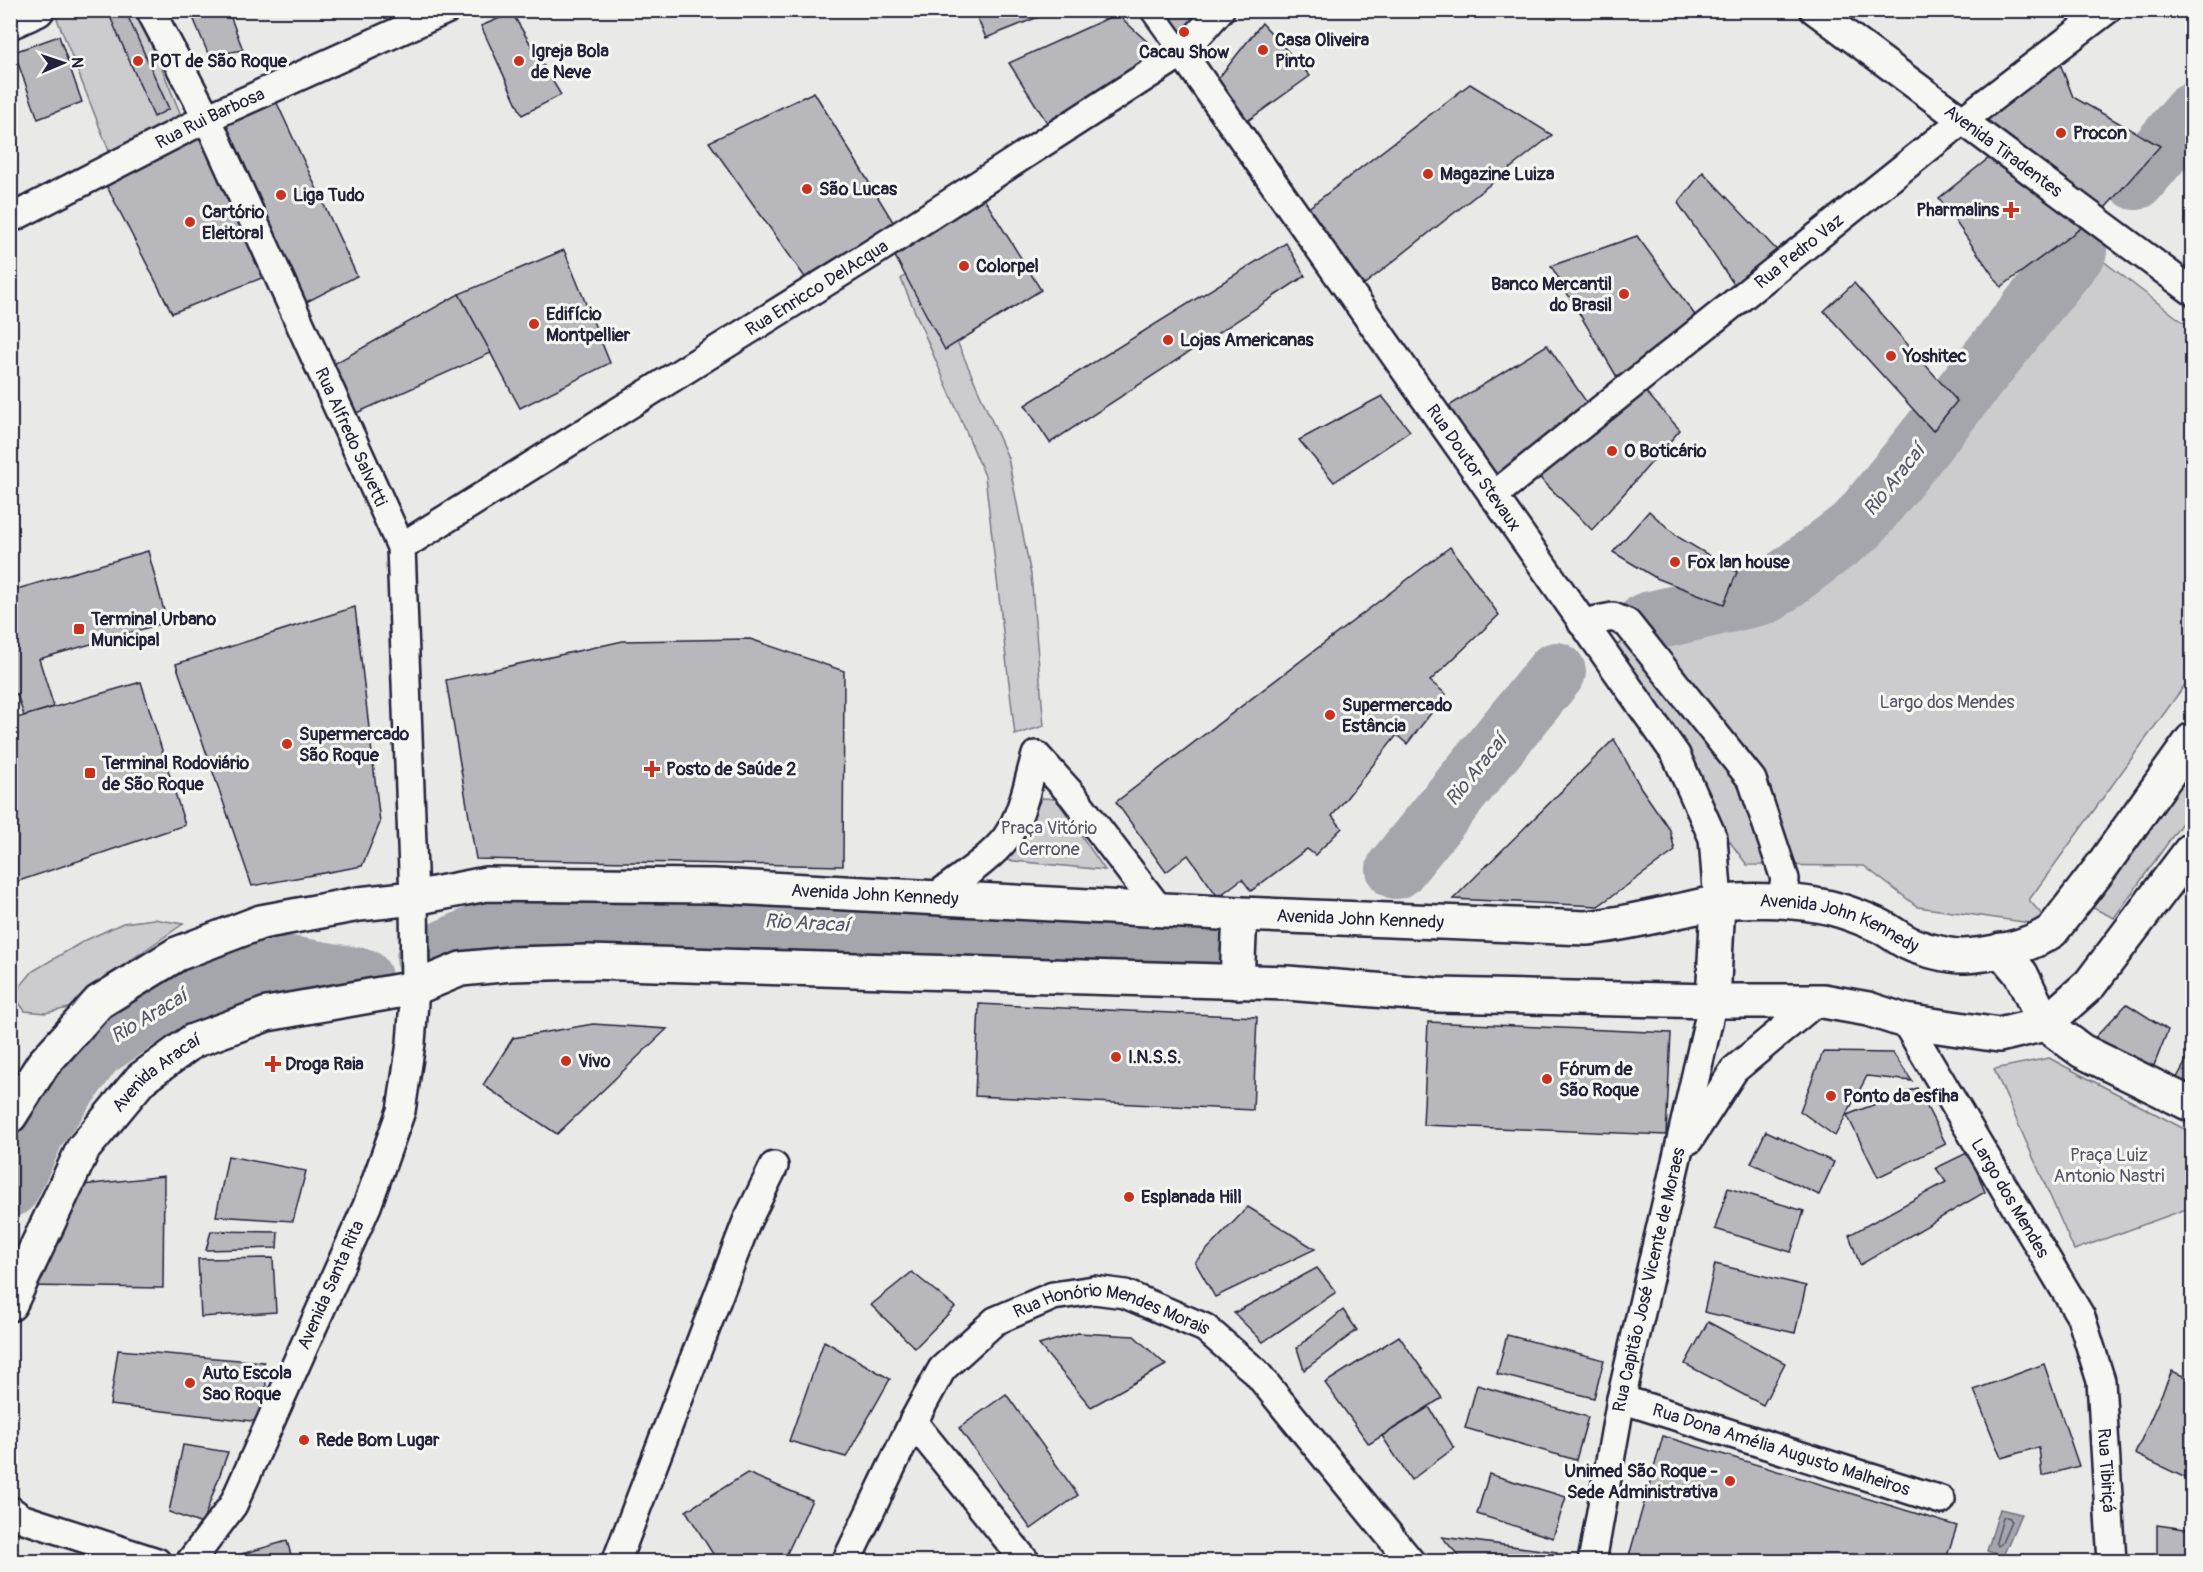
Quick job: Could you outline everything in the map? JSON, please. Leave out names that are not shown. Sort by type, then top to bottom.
[{"type":"main road","points":[[10,22],[37,10]]},
{"type":"main road","name":"Avenida John Kennedy","points":[[414,906],[486,884],[714,885],[1240,914],[1586,928],[1609,926],[1718,903],[1781,901],[1844,911],[1882,927],[1909,944],[1963,957],[2001,950],[2043,937],[2052,931],[2193,740]]},
{"type":"main road","points":[[415,982],[461,969],[511,964],[588,962],[1287,983],[1437,995],[1817,1001],[1868,1009],[1905,1021],[1999,1035],[2045,1024],[2090,984],[2193,849]]},
{"type":"main road","points":[[1713,1001],[1718,903]]},
{"type":"main road","points":[[10,1116],[43,1064],[99,1002],[177,954],[261,922],[359,904],[414,906]]},
{"type":"main road","points":[[1237,982],[1240,914]]},
{"type":"main road","points":[[2001,950],[2021,974],[2045,1024],[2082,1051],[2193,1105]]},
{"type":"main road","name":"Avenida Aracaí","points":[[10,1304],[83,1149],[141,1079],[194,1041],[267,1014],[415,982]]},
{"type":"street","name":"Rua Alfredo Salvetti","points":[[150,10],[207,117],[401,547],[414,906]]},
{"type":"street","name":"Rua Rui Barbosa","points":[[10,219],[207,117],[446,10]]},
{"type":"street","points":[[1152,10],[1182,53]]},
{"type":"street","name":"Rua Enricco DelAcqua","points":[[401,547],[864,259],[1182,53],[1220,10]]},
{"type":"street","name":"Avenida Tiradentes","points":[[1814,10],[2193,291]]},
{"type":"street","name":"Rua Pedro Vaz","points":[[1493,496],[1963,120],[2107,10]]},
{"type":"street","name":"Rua Doutor Stevaux","points":[[1182,53],[1676,755],[1713,838],[1718,903]]},
{"type":"street","points":[[1582,623],[1613,617],[1627,623],[1752,780],[1785,879],[1781,901]]},
{"type":"street","points":[[935,897],[996,849],[1007,836],[1018,816],[1036,755],[1074,797],[1159,909]]},
{"type":"street","name":"Avenida Santa Rita","points":[[190,1562],[233,1505],[367,1206],[401,1111],[411,1043],[415,982],[414,906]]},
{"type":"street","name":"Rua Capitão José Vicente de Moraes","points":[[1592,1562],[1622,1398],[1713,1001]]},
{"type":"street","points":[[1678,1156],[1734,1070],[1817,1001]]},
{"type":"street","name":"Largo dos Mendes","points":[[1905,1021],[2080,1317],[2101,1381]]},
{"type":"street","points":[[616,1562],[747,1221],[774,1166]]},
{"type":"street","name":"Rua Honório Mendes Morais","points":[[846,1562],[913,1422],[942,1369],[995,1321],[1053,1296],[1094,1290],[1125,1294],[1205,1328],[1256,1372],[1411,1562]]},
{"type":"street","name":"Rua Tibiriçá","points":[[2101,1381],[2112,1562]]},
{"type":"street","name":"Rua Dona Amélia Augusto Malheiros","points":[[1622,1398],[1941,1500]]},
{"type":"street","points":[[913,1422],[1026,1562]]},
{"type":"street","points":[[10,1510],[21,1518],[157,1562]]},
{"type":"green space","points":[[54,11],[138,11],[183,120],[111,156]]},
{"type":"green space","name":"Largo dos Mendes","points":[[2098,257],[2192,329],[2192,675],[2029,900],[2052,926],[1918,907],[1864,866],[1747,865],[1719,827],[1608,650],[1640,631],[1768,602],[1868,534]]},
{"type":"green space","points":[[913,269],[956,339],[1008,458],[1031,575],[1044,726],[1015,735],[985,476],[901,279]]},
{"type":"green space","points":[[2192,765],[2192,809],[2114,918],[2091,907]]},
{"type":"green space","name":"Praça Vitório Cerrone","points":[[1042,798],[1056,799],[1105,870],[1005,860]]},
{"type":"green space","points":[[154,919],[183,924],[106,977],[69,1008],[45,1013],[25,1011],[13,995],[33,971],[84,941],[123,923]]},
{"type":"green space","name":"Praça Luiz Antonio Nastri","points":[[2049,1058],[2192,1133],[2192,1207],[2074,1250],[1994,1069]]},
{"type":"water","points":[[2000,1509],[2021,1514],[2003,1556],[1987,1551]]},
{"type":"building","name":"POT de São Roque","points":[[125,10],[169,109],[154,117],[108,12]]},
{"type":"building","points":[[190,10],[228,10],[243,50],[209,56]]},
{"type":"building","points":[[974,10],[1056,10],[986,38]]},
{"type":"building","name":"Cacau Show","points":[[1151,10],[1220,10],[1182,53]]},
{"type":"building","name":"Igreja Bola de Neve","points":[[512,13],[561,95],[522,115],[481,26]]},
{"type":"building","points":[[1117,14],[1168,61],[1055,135],[1009,63]]},
{"type":"building","name":"Casa Oliveira Pinto","points":[[1262,23],[1310,76],[1239,127],[1210,89]]},
{"type":"building","points":[[59,36],[82,102],[38,119],[14,52]]},
{"type":"building","name":"Procon","points":[[2056,53],[2073,97],[2160,146],[2097,217],[1968,120]]},
{"type":"building","name":"Magazine Luiza","points":[[1470,84],[1552,135],[1356,291],[1302,213]]},
{"type":"building","name":"Liga Tudo","points":[[270,88],[357,276],[293,309],[207,118]]},
{"type":"building","name":"São Lucas","points":[[814,92],[901,235],[814,290],[709,142]]},
{"type":"building","name":"Cartório Eleitoral","points":[[207,118],[277,272],[172,313],[100,173]]},
{"type":"building","name":"Pharmalins","points":[[1999,150],[2089,222],[2001,287],[1939,198]]},
{"type":"building","points":[[1703,172],[1787,261],[1742,296],[1678,203]]},
{"type":"building","name":"Colorpel","points":[[976,186],[1041,290],[945,350],[888,243]]},
{"type":"building","name":"Banco Mercantil do Brasil","points":[[1637,236],[1700,322],[1623,387],[1551,266]]},
{"type":"building","name":"Lojas Americanas","points":[[1286,243],[1305,276],[1050,443],[1025,405]]},
{"type":"building","name":"Edifício Montpellier","points":[[564,250],[610,363],[520,408],[459,294]]},
{"type":"building","name":"Yoshitec","points":[[1854,283],[1957,401],[1933,431],[1824,311]]},
{"type":"building","points":[[459,294],[491,353],[352,415],[330,366]]},
{"type":"building","points":[[1547,345],[1592,410],[1493,490],[1441,411]]},
{"type":"building","name":"O Boticário","points":[[1644,390],[1680,430],[1592,530],[1535,473]]},
{"type":"building","points":[[1382,396],[1410,431],[1334,482],[1299,440]]},
{"type":"building","name":"Fox lan house","points":[[1649,511],[1678,537],[1737,572],[1724,604],[1656,578],[1613,552]]},
{"type":"building","name":"Supermercado Estância","points":[[1450,547],[1499,615],[1430,681],[1446,694],[1407,744],[1397,735],[1332,816],[1342,828],[1315,855],[1307,849],[1251,891],[1242,879],[1218,897],[1188,855],[1166,872],[1116,802]]},
{"type":"building","name":"Terminal Urbano Municipal","points":[[148,551],[167,622],[39,659],[54,707],[24,716],[17,694],[10,696],[10,637],[15,636],[10,618],[10,591]]},
{"type":"building","name":"Supermercado São Roque","points":[[355,607],[380,823],[362,866],[252,886],[176,664]]},
{"type":"building","name":"Posto de Saúde 2","points":[[750,639],[844,671],[843,866],[476,859],[446,680],[623,641]]},
{"type":"building","name":"Terminal Rodoviário de São Roque","points":[[141,682],[185,825],[10,884],[10,720]]},
{"type":"building","points":[[1614,739],[1641,788],[1670,830],[1675,851],[1598,906],[1453,899]]},
{"type":"building","name":"I.N.S.S.","points":[[979,1004],[1257,1017],[1253,1110],[975,1096]]},
{"type":"building","points":[[2127,1004],[2168,1030],[2147,1083],[2082,1051]]},
{"type":"building","name":"Fórum de São Roque","points":[[1428,1022],[1671,1033],[1666,1135],[1423,1125]]},
{"type":"building","name":"Vivo","points":[[593,1024],[667,1029],[557,1134],[483,1085],[513,1038]]},
{"type":"building","points":[[2192,1050],[2192,1091],[2173,1085]]},
{"type":"building","name":"Ponto da esfiha","points":[[1823,1052],[1893,1053],[1912,1081],[1867,1076],[1835,1136],[1800,1111]]},
{"type":"building","points":[[1917,1088],[1946,1144],[1878,1177],[1847,1115]]},
{"type":"building","points":[[1766,1131],[1834,1162],[1819,1195],[1751,1163]]},
{"type":"building","points":[[1969,1152],[1985,1192],[1860,1265],[1849,1235],[1946,1182],[1936,1168]]},
{"type":"building","points":[[228,1156],[306,1171],[293,1221],[216,1216]]},
{"type":"building","points":[[164,1176],[163,1288],[27,1286],[74,1186]]},
{"type":"building","points":[[1728,1188],[1804,1211],[1791,1252],[1715,1229]]},
{"type":"building","points":[[1248,1207],[1315,1249],[1215,1297],[1195,1262]]},
{"type":"building","points":[[211,1231],[278,1232],[277,1248],[206,1250]]},
{"type":"building","points":[[273,1258],[276,1312],[201,1317],[198,1259]]},
{"type":"building","points":[[1715,1264],[1806,1286],[1795,1333],[1704,1312]]},
{"type":"building","points":[[1317,1268],[1336,1292],[1263,1342],[1234,1313]]},
{"type":"building","points":[[912,1272],[955,1307],[915,1348],[871,1305]]},
{"type":"building","points":[[1343,1310],[1357,1330],[1304,1370],[1297,1348]]},
{"type":"building","points":[[1708,1322],[1785,1363],[1763,1405],[1685,1364]]},
{"type":"building","points":[[1078,1333],[1134,1336],[1166,1365],[1091,1407],[1039,1345]]},
{"type":"building","points":[[1507,1335],[1604,1360],[1594,1398],[1497,1374]]},
{"type":"building","points":[[1399,1336],[1442,1398],[1369,1444],[1325,1383]]},
{"type":"building","points":[[824,1341],[890,1379],[846,1457],[789,1441]]},
{"type":"building","name":"Auto Escola Sao Roque","points":[[118,1350],[264,1362],[269,1423],[110,1405]]},
{"type":"building","points":[[2044,1364],[2079,1466],[2042,1476],[2039,1447],[2001,1458],[1974,1390]]},
{"type":"building","points":[[2172,1371],[2192,1380],[2192,1481],[2135,1454]]},
{"type":"building","points":[[1477,1385],[1588,1417],[1576,1460],[1465,1428]]},
{"type":"building","points":[[1006,1394],[1078,1495],[1031,1529],[959,1428]]},
{"type":"building","points":[[1429,1407],[1454,1448],[1411,1480],[1382,1436]]},
{"type":"building","name":"Unimed São Roque - Sede Administrativa","points":[[1663,1436],[1957,1526],[1945,1562],[1647,1562],[1629,1556]]},
{"type":"building","points":[[183,1445],[228,1452],[202,1524],[169,1512]]},
{"type":"building","points":[[747,1473],[812,1500],[783,1562],[718,1562],[686,1511]]},
{"type":"building","points":[[1489,1474],[1566,1497],[1553,1538],[1477,1514]]},
{"type":"building","points":[[2157,1525],[2192,1530],[2192,1562],[2157,1562]]},
{"type":"building","points":[[1442,1537],[1557,1552],[1554,1562],[1464,1562]]},
{"type":"building","points":[[287,1541],[293,1562],[214,1562]]},
{"type":"waterway","name":"Rio Aracaí","points":[[2136,180],[2192,113]]},
{"type":"waterway","name":"Rio Aracaí","points":[[1647,622],[1766,594],[1858,525],[2077,251]]},
{"type":"waterway","name":"Rio Aracaí","points":[[1396,869],[1556,672]]},
{"type":"waterway","name":"Rio Aracaí","points":[[426,958],[504,923],[731,919],[1195,943]]},
{"type":"waterway","name":"Rio Aracaí","points":[[10,1187],[36,1130],[94,1050],[175,995],[272,963],[362,978]]},
{"type":"place","name":"Cacau Show","points":[[1184,32]]},
{"type":"place","name":"Casa Oliveira Pinto","points":[[1263,50]]},
{"type":"place","name":"POT de São Roque","points":[[138,61]]},
{"type":"place","name":"Igreja Bola de Neve","points":[[519,61]]},
{"type":"place","name":"Procon","points":[[2061,133]]},
{"type":"place","name":"Magazine Luiza","points":[[1428,174]]},
{"type":"place","name":"São Lucas","points":[[807,189]]},
{"type":"place","name":"Liga Tudo","points":[[281,195]]},
{"type":"place","name":"Pharmalins","points":[[2011,210]]},
{"type":"place","name":"Cartório Eleitoral","points":[[190,222]]},
{"type":"place","name":"Colorpel","points":[[964,266]]},
{"type":"place","name":"Banco Mercantil do Brasil","points":[[1624,294]]},
{"type":"place","name":"Edifício Montpellier","points":[[534,324]]},
{"type":"place","name":"Lojas Americanas","points":[[1168,340]]},
{"type":"place","name":"Yoshitec","points":[[1891,356]]},
{"type":"place","name":"O Boticário","points":[[1612,451]]},
{"type":"place","name":"Fox lan house","points":[[1675,562]]},
{"type":"place","name":"Terminal Urbano Municipal","points":[[79,629]]},
{"type":"place","name":"Supermercado Estância","points":[[1330,715]]},
{"type":"place","name":"Supermercado São Roque","points":[[287,744]]},
{"type":"place","name":"Posto de Saúde 2","points":[[652,769]]},
{"type":"place","name":"Terminal Rodoviário de São Roque","points":[[90,773]]},
{"type":"place","name":"I.N.S.S.","points":[[1116,1057]]},
{"type":"place","name":"Vivo","points":[[566,1061]]},
{"type":"place","name":"Droga Raia","points":[[273,1064]]},
{"type":"place","name":"Fórum de São Roque","points":[[1547,1079]]},
{"type":"place","name":"Ponto da esfiha","points":[[1831,1096]]},
{"type":"place","name":"Esplanada Hill","points":[[1129,1197]]},
{"type":"place","name":"Auto Escola Sao Roque","points":[[190,1383]]},
{"type":"place","name":"Rede Bom Lugar","points":[[304,1440]]},
{"type":"place","name":"Unimed São Roque - Sede Administrativa","points":[[1730,1481]]}]
